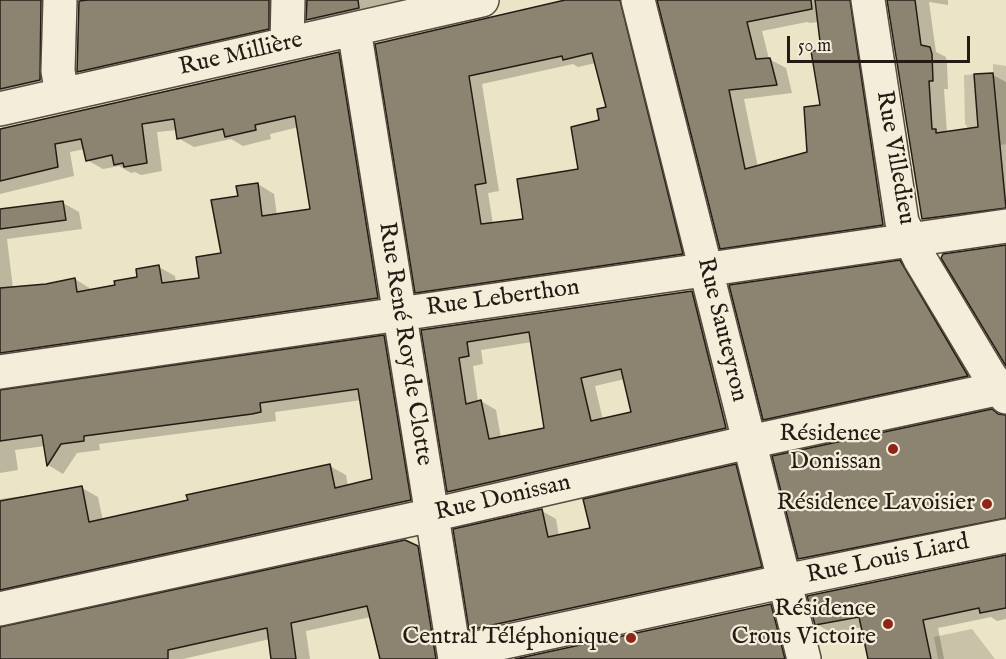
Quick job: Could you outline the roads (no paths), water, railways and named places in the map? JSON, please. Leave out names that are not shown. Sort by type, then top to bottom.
[{"type":"street","points":[[60,0],[58,71],[62,95]]},
{"type":"street","points":[[287,44],[288,0]]},
{"type":"street","name":"Rue Millière","points":[[0,109],[482,0]]},
{"type":"street","name":"Rue Sauteyron","points":[[638,0],[804,659]]},
{"type":"street","name":"Rue Villedieu","points":[[868,0],[902,222],[909,240],[1004,391]]},
{"type":"street","name":"Rue René Roy de Clotte","points":[[354,29],[455,656]]},
{"type":"street","name":"Rue Leberthon","points":[[0,372],[1006,226]]},
{"type":"street","name":"Rue Donissan","points":[[0,609],[432,515],[749,442],[1004,391]]},
{"type":"street","name":"Rue Louis Liard","points":[[455,656],[784,581],[1006,536]]},
{"type":"place","name":"Résidence Donissan","points":[[893,449]]},
{"type":"place","name":"Résidence Lavoisier","points":[[987,504]]},
{"type":"place","name":"Résidence Crous Victoire","points":[[888,624]]},
{"type":"place","name":"Central Téléphonique","points":[[631,638]]}]
